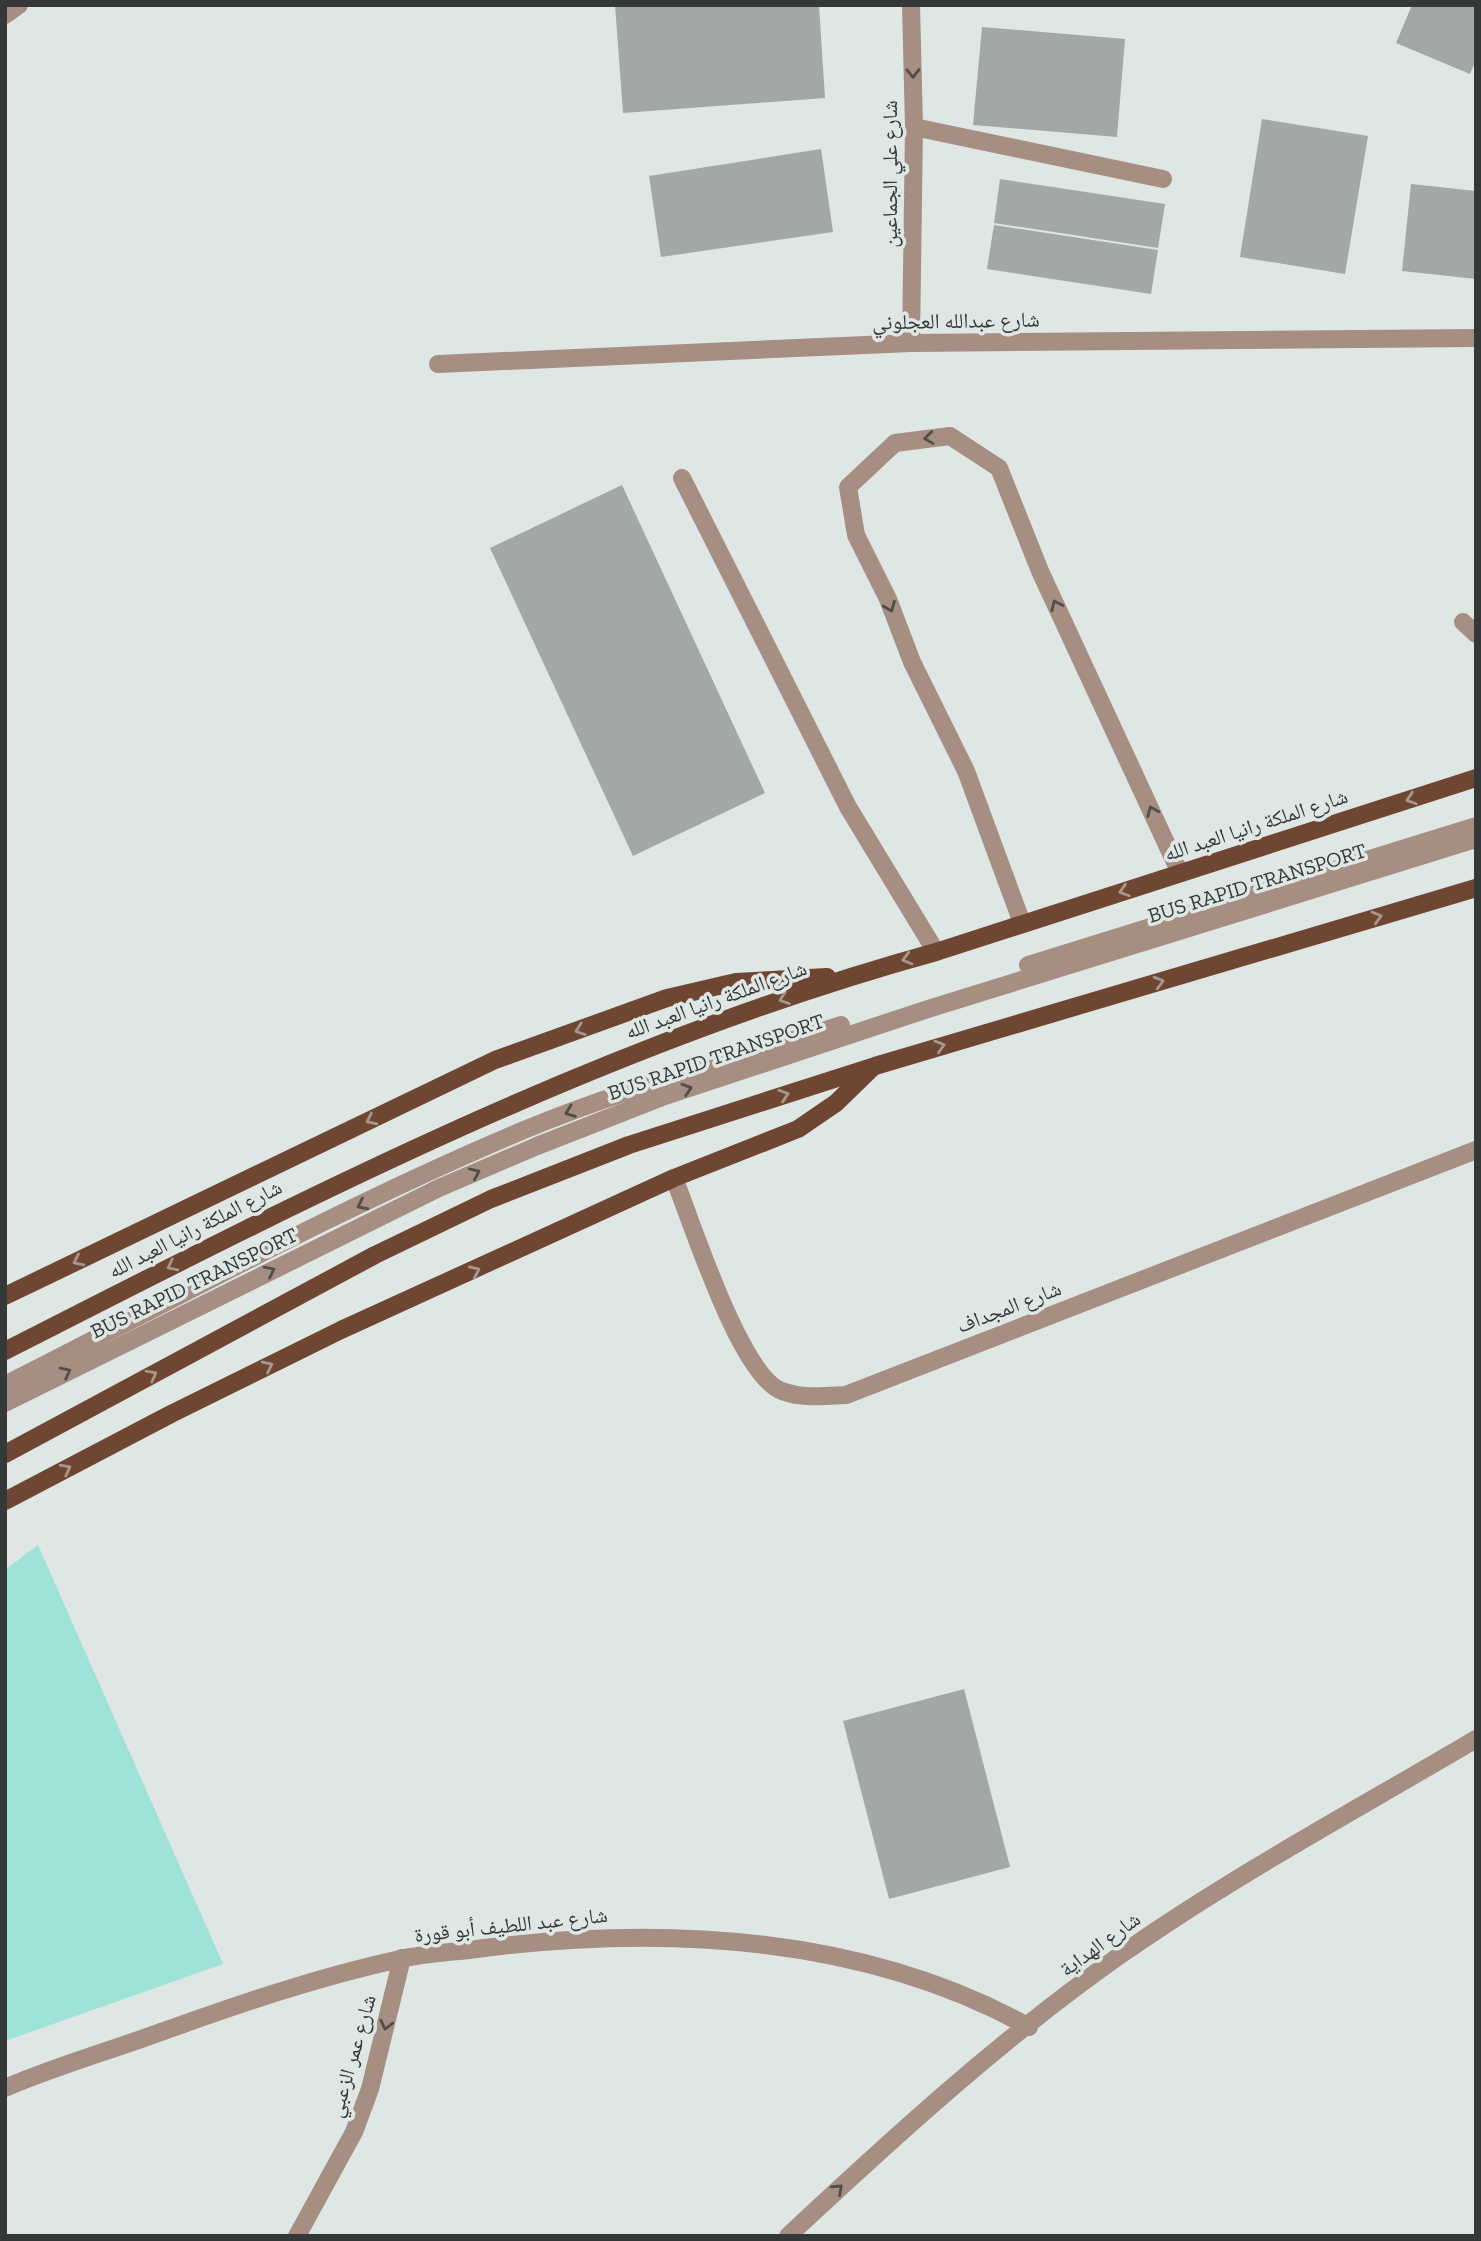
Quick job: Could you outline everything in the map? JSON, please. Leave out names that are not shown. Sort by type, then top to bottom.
[{"type":"main road","name":"شارع الملكة رانيا العبد الله","points":[[5,1351],[326,1188],[585,1072],[848,976],[936,951],[1476,778]]},
{"type":"main road","points":[[5,1454],[375,1255],[491,1199],[629,1145],[875,1066],[1476,888]]},
{"type":"main road","points":[[6,1295],[495,1060],[667,998],[736,982],[848,976]]},
{"type":"main road","points":[[5,1501],[171,1413],[341,1330],[674,1178],[798,1129],[836,1103],[875,1066]]},
{"type":"street","points":[[5,15],[19,5]]},
{"type":"street","name":"شارع علي الجماعين","points":[[911,5],[914,127],[911,343]]},
{"type":"street","points":[[914,127],[1163,180]]},
{"type":"street","name":"شارع عبدالله العجلوني","points":[[438,364],[911,343],[1476,338]]},
{"type":"street","points":[[1022,923],[966,771],[912,662],[888,599],[856,535],[848,487],[895,443],[950,436],[999,468],[1040,570],[1180,873]]},
{"type":"street","points":[[682,478],[848,807],[936,951]]},
{"type":"street","name":"BUS RAPID TRANSPORT","points":[[5,1385],[398,1187],[524,1130],[604,1099],[1476,826]]},
{"type":"street","name":"BUS RAPID TRANSPORT","points":[[5,1403],[439,1188],[662,1097],[928,1009],[1476,839]]},
{"type":"street","name":"شارع المجداف","points":[[674,1178],[741,1346],[759,1375],[780,1391],[811,1397],[846,1395],[1476,1150]]},
{"type":"street","name":"شارع الهداية","points":[[788,2236],[888,2144],[1029,2026],[1117,1958],[1182,1913],[1308,1835],[1476,1739]]},
{"type":"street","name":"شارع عبد اللطيف أبو قورة","points":[[5,2088],[234,2005],[402,1958],[568,1938],[615,1937],[782,1949],[851,1960],[917,1977],[968,1995],[1029,2026]]},
{"type":"street","name":"شارع عمر الزعبي","points":[[297,2236],[341,2160],[358,2121],[376,2065],[402,1958]]},
{"type":"shaded area","points":[[38,1545],[223,1964],[5,2041],[5,1570]]},
{"type":"building","points":[[615,5],[819,5],[825,98],[623,113]]},
{"type":"building","points":[[1412,5],[1476,5],[1476,60],[1470,74],[1396,43]]},
{"type":"building","points":[[982,27],[1125,39],[1117,137],[973,125]]},
{"type":"building","points":[[1262,119],[1368,136],[1345,274],[1240,257]]},
{"type":"building","points":[[821,149],[833,232],[661,257],[649,176]]},
{"type":"building","points":[[1000,179],[1165,204],[1158,248],[994,223]]},
{"type":"building","points":[[1411,184],[1476,191],[1476,279],[1402,271]]},
{"type":"building","points":[[994,225],[1158,250],[1151,294],[987,269]]},
{"type":"building","points":[[622,485],[765,793],[633,856],[490,548]]},
{"type":"building","points":[[964,1689],[1010,1867],[889,1899],[843,1721]]}]
